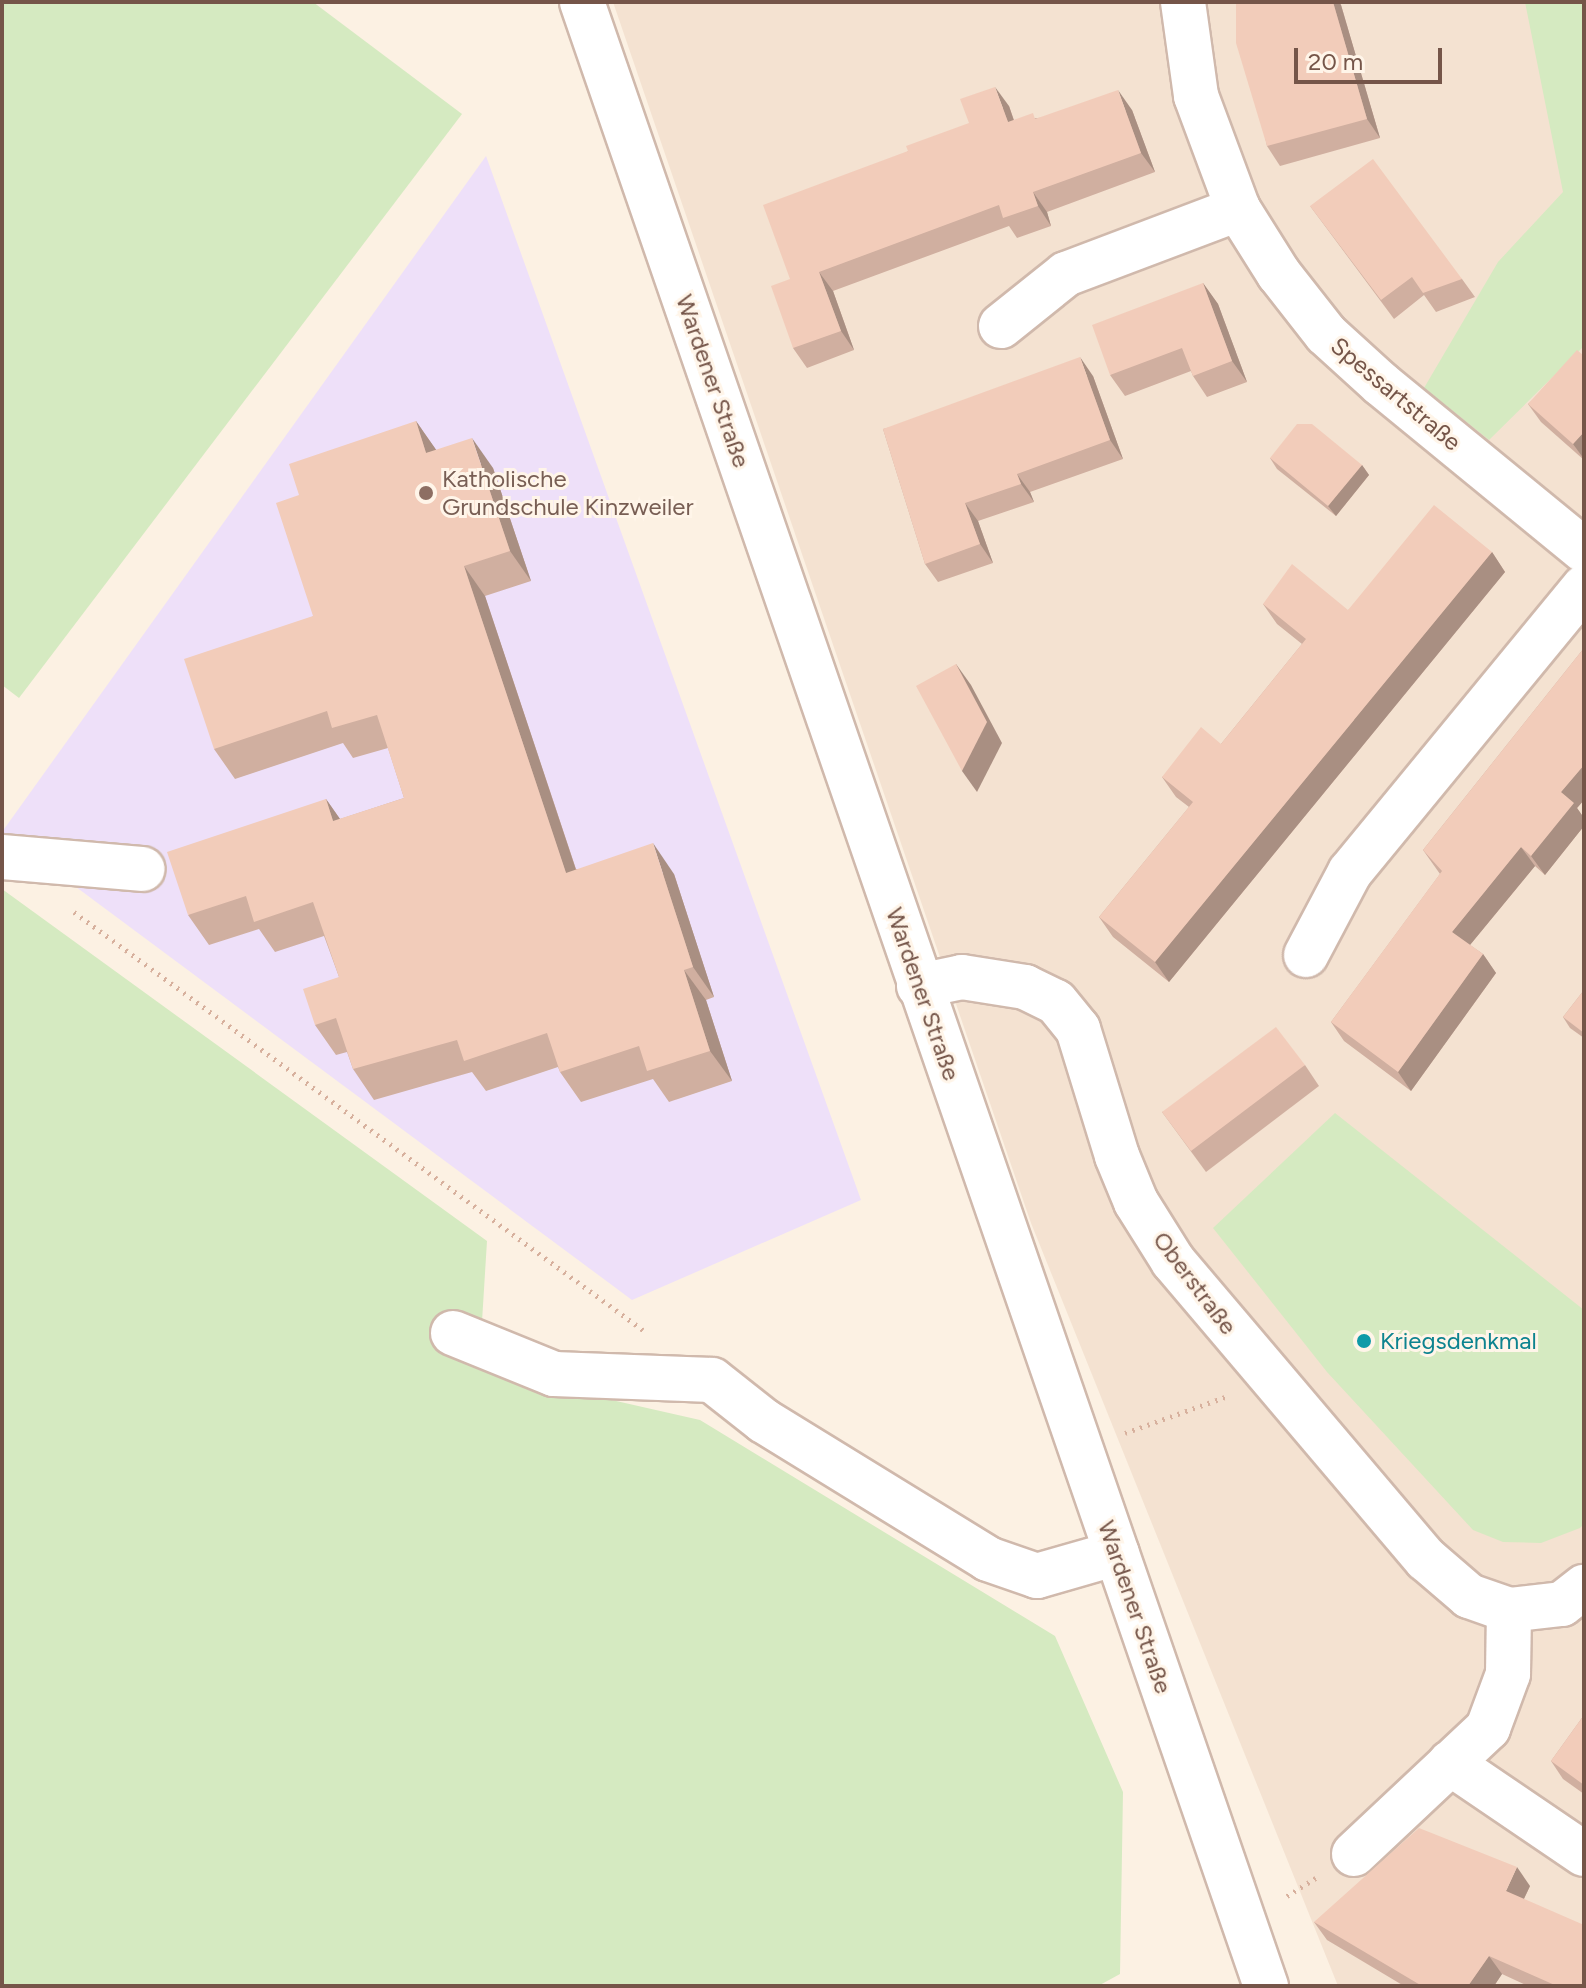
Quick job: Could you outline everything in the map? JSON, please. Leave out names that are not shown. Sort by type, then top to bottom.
[{"type":"street","name":"Wardener Straße","points":[[582,2],[1266,1986]]},
{"type":"street","name":"Spessartstraße","points":[[1183,2],[1196,96],[1238,209],[1326,334],[1584,550]]},
{"type":"street","points":[[1001,326],[1066,274],[1238,209]]},
{"type":"street","points":[[1306,955],[1350,872],[1584,587]]},
{"type":"street","points":[[2,857],[142,869]]},
{"type":"street","name":"Oberstraße","points":[[919,986],[962,977],[1025,987],[1056,1002],[1078,1029],[1101,1110],[1136,1202],[1173,1261],[1271,1381],[1426,1559],[1469,1596],[1509,1610],[1562,1604],[1584,1587]]},
{"type":"street","points":[[453,1333],[554,1374],[712,1380],[764,1421],[988,1559],[1037,1576],[1117,1553]]},
{"type":"street","points":[[1354,1854],[1488,1728],[1508,1674],[1509,1610]]},
{"type":"street","points":[[1450,1763],[1584,1854]]},
{"type":"path","points":[[65,905],[648,1333]]},
{"type":"path","points":[[1123,1434],[1271,1381]]},
{"type":"shaded area","points":[[613,2],[1584,2],[1584,1986],[1338,1986],[1031,1223]]},
{"type":"shaded area","name":"Katholische Grundschule Kinzweiler","points":[[486,156],[861,1200],[632,1300],[2,832]]},
{"type":"green space","points":[[2,2],[313,2],[462,114],[19,698],[2,685]]},
{"type":"green space","points":[[1525,2],[1584,2],[1584,346],[1489,440],[1424,388],[1498,262],[1563,192]]},
{"type":"green space","points":[[2,889],[487,1241],[479,1370],[700,1420],[1055,1636],[1123,1792],[1120,1974],[1098,1986],[2,1986]]},
{"type":"green space","points":[[1335,1113],[1584,1310],[1584,1524],[1580,1528],[1541,1543],[1503,1542],[1473,1530],[1327,1372],[1213,1228]]},
{"type":"building","points":[[1236,2],[1333,2],[1367,119],[1267,146],[1236,43]]},
{"type":"building","points":[[995,87],[1008,122],[1033,113],[1035,119],[1118,90],[1141,153],[1033,192],[1038,206],[1003,218],[999,205],[819,272],[841,331],[793,348],[771,286],[790,279],[763,205],[908,151],[906,146],[969,123],[960,99]]},
{"type":"building","points":[[1373,159],[1462,279],[1423,293],[1412,277],[1381,300],[1310,206]]},
{"type":"building","points":[[1203,283],[1232,361],[1193,376],[1182,348],[1110,375],[1092,325]]},
{"type":"building","points":[[1577,350],[1584,356],[1584,432],[1573,444],[1528,404]]},
{"type":"building","points":[[1080,357],[1110,440],[1017,474],[1021,484],[965,503],[980,544],[925,564],[883,429]]},
{"type":"building","points":[[416,421],[426,453],[472,438],[510,551],[464,566],[566,873],[653,843],[693,967],[684,970],[710,1051],[647,1071],[639,1046],[560,1072],[547,1033],[464,1061],[457,1040],[353,1069],[336,1018],[315,1025],[303,989],[339,977],[313,902],[254,922],[246,896],[188,915],[167,852],[326,799],[333,821],[404,798],[377,715],[332,728],[327,711],[214,749],[184,659],[313,616],[276,503],[299,495],[289,464]]},
{"type":"building","points":[[1297,424],[1312,424],[1362,465],[1328,506],[1270,458]]},
{"type":"building","points":[[1434,505],[1492,552],[1155,962],[1099,917],[1193,802],[1162,777],[1201,727],[1221,744],[1306,639],[1263,604],[1292,564],[1348,610]]},
{"type":"building","points":[[1584,648],[1584,765],[1561,792],[1574,803],[1531,856],[1521,847],[1452,932],[1483,954],[1398,1072],[1331,1022],[1442,871],[1423,850]]},
{"type":"building","points":[[956,664],[987,722],[962,771],[916,686]]},
{"type":"building","points":[[1584,990],[1584,1033],[1563,1017]]},
{"type":"building","points":[[1276,1027],[1305,1065],[1191,1151],[1162,1112]]},
{"type":"building","points":[[1584,1715],[1584,1785],[1551,1761]]},
{"type":"building","points":[[1419,1828],[1517,1867],[1506,1891],[1584,1925],[1584,1986],[1557,1986],[1489,1956],[1468,1986],[1422,1986],[1314,1922]]},
{"type":"place","name":"Katholische Grundschule Kinzweiler","points":[[426,493]]},
{"type":"place","name":"Kriegsdenkmal","points":[[1364,1341]]}]
